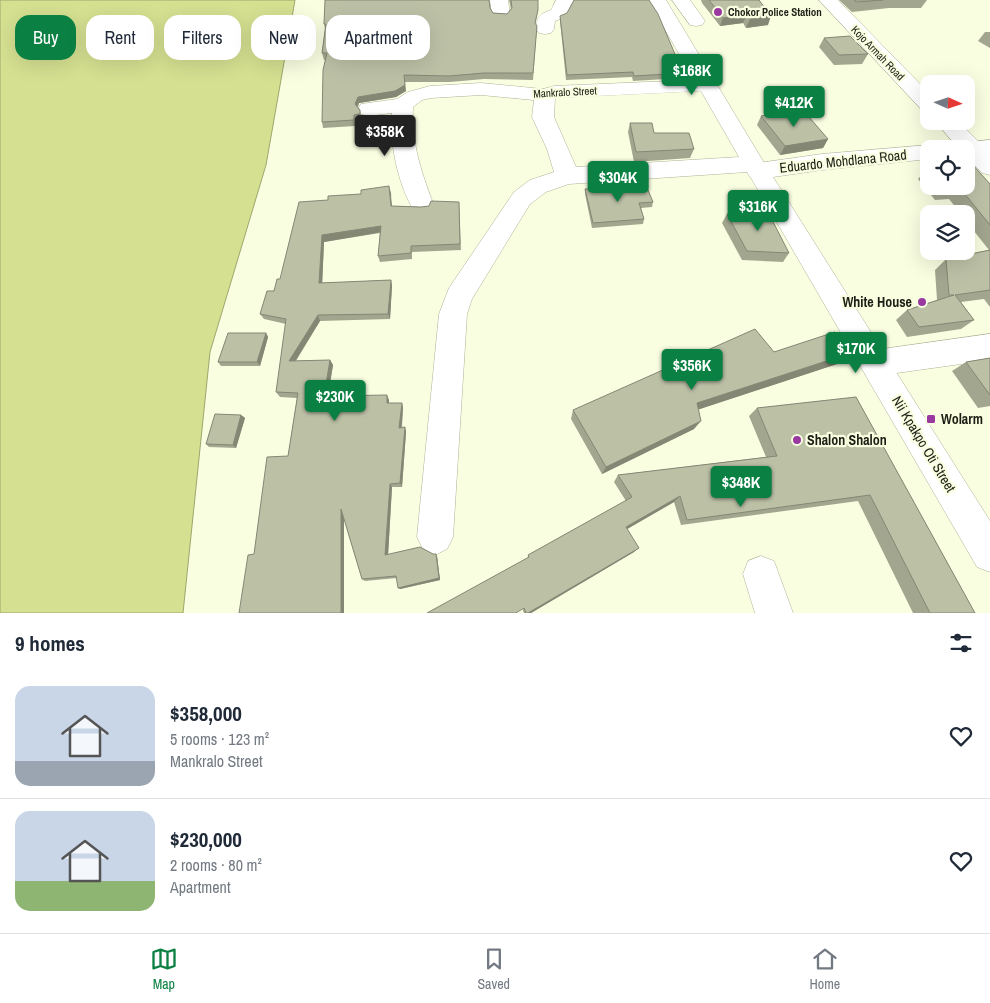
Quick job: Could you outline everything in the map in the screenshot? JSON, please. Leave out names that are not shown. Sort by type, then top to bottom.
[{"type":"street","points":[[545,29],[546,18],[559,13],[560,6],[564,0]]},
{"type":"street","name":"Kojo Armah Road","points":[[828,0],[920,96]]},
{"type":"street","points":[[661,7],[689,11]]},
{"type":"street","name":"Nii Kpakpo Oti Street","points":[[661,7],[706,85],[990,554]]},
{"type":"street","name":"Mankralo Street","points":[[368,109],[404,105],[415,96],[430,92],[481,89],[544,95],[554,92],[706,85]]},
{"type":"street","points":[[544,95],[543,118],[558,148],[567,176]]},
{"type":"street","points":[[404,105],[400,124],[404,153],[421,203]]},
{"type":"street","points":[[955,130],[965,140]]},
{"type":"street","points":[[975,149],[990,167]]},
{"type":"street","name":"Eduardo Mohdlana Road","points":[[435,537],[453,314],[460,296],[522,198],[538,186],[567,176],[756,168],[920,153]]},
{"type":"street","points":[[875,363],[990,347]]},
{"type":"street","points":[[761,574],[774,613]]},
{"type":"shaded area","points":[[0,0],[295,0],[292,15],[251,15],[251,60],[284,60],[266,165],[210,352],[183,613],[0,613]]},
{"type":"building","points":[[325,0],[489,0],[493,13],[507,14],[512,8],[511,0],[538,0],[533,73],[484,73],[449,76],[404,75],[405,85],[395,91],[358,97],[355,104],[360,110],[360,114],[354,115],[354,120],[322,122],[323,70],[326,57],[326,60],[430,60],[430,15],[326,15],[326,24],[324,24]]},
{"type":"building","points":[[574,0],[649,0],[658,14],[683,73],[634,76],[633,72],[567,75],[560,16],[567,13]]},
{"type":"building","points":[[709,0],[759,0],[771,16],[750,19],[747,14],[723,18]]},
{"type":"building","points":[[854,0],[883,0],[857,2]]},
{"type":"building","points":[[326,24],[326,53],[322,53]]},
{"type":"building","points":[[850,36],[868,54],[839,55],[824,38]]},
{"type":"building","points":[[803,110],[828,139],[785,146],[761,116]]},
{"type":"building","points":[[630,123],[652,123],[654,133],[689,133],[694,149],[636,152]]},
{"type":"building","points":[[975,167],[990,184],[990,225],[966,195],[975,195]]},
{"type":"building","points":[[645,183],[653,202],[639,203],[644,219],[593,223],[585,189],[626,187],[625,185]]},
{"type":"building","points":[[389,186],[391,206],[421,207],[429,206],[431,201],[459,202],[460,244],[411,246],[411,253],[378,256],[381,226],[322,235],[319,283],[391,280],[388,314],[318,315],[289,361],[330,360],[324,396],[387,395],[387,403],[402,403],[399,428],[405,427],[400,483],[390,484],[385,555],[420,547],[436,554],[439,578],[398,588],[396,576],[362,579],[341,509],[341,613],[239,613],[248,555],[254,554],[267,457],[288,456],[298,393],[276,392],[286,319],[260,314],[267,291],[274,291],[277,279],[280,279],[299,202],[328,200],[328,196],[361,194],[361,190]]},
{"type":"building","points":[[768,212],[789,253],[747,251],[727,214]]},
{"type":"building","points":[[990,250],[990,290],[955,295],[974,320],[919,327],[907,310],[954,295],[949,295],[946,260],[975,260],[975,253]]},
{"type":"building","points":[[755,329],[774,352],[835,332],[851,353],[697,403],[701,421],[606,467],[573,410]]},
{"type":"building","points":[[228,333],[266,333],[257,362],[218,362]]},
{"type":"building","points":[[990,358],[990,395],[966,362]]},
{"type":"building","points":[[856,397],[975,613],[930,613],[870,495],[687,520],[680,496],[626,527],[639,548],[528,613],[526,613],[524,608],[516,613],[427,613],[632,497],[618,475],[777,456],[757,408]]},
{"type":"building","points":[[215,414],[241,415],[233,445],[206,444]]},
{"type":"place","name":"Chokor Police Station","points":[[718,12]]},
{"type":"place","name":"White House","points":[[922,302]]},
{"type":"place","name":"Wolarm","points":[[931,419]]},
{"type":"place","name":"Shalon Shalon","points":[[797,440]]}]
